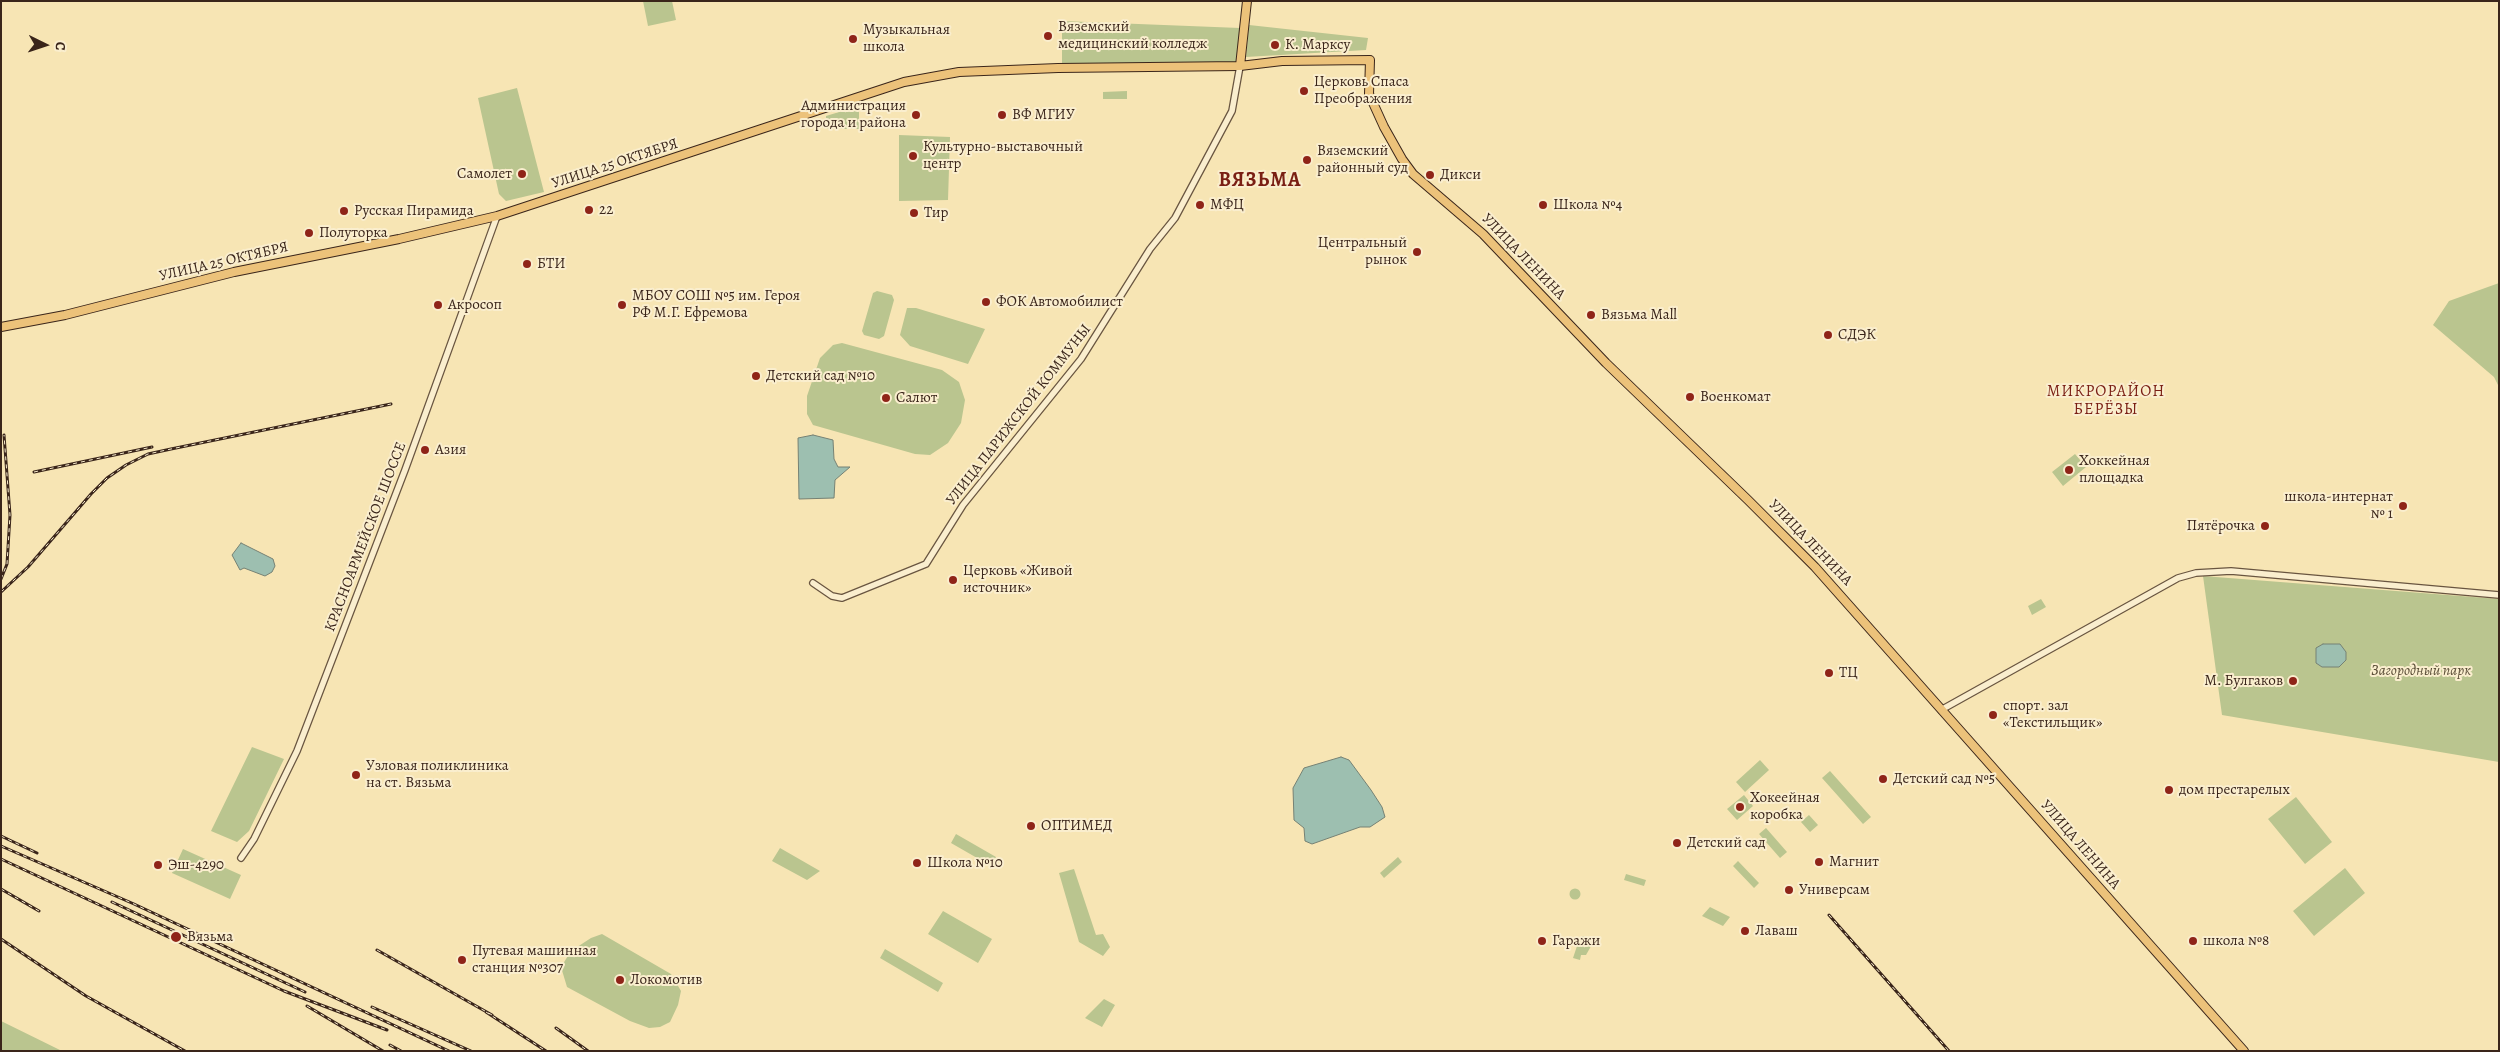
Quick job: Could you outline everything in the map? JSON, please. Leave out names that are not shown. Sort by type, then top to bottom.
[{"type":"main road","points":[[1240,66],[1247,1]]},
{"type":"main road","name":"УЛИЦА 25 ОКТЯБРЯ","points":[[1,327],[65,315],[234,272],[399,239],[497,216],[904,82],[959,72],[1068,67],[1240,66],[1282,61],[1370,60]]},
{"type":"main road","name":"УЛИЦА ЛЕНИНА","points":[[1370,60],[1369,94],[1384,127],[1402,159],[1414,174],[1483,234],[1606,363],[1748,500],[1871,628],[2244,1051]]},
{"type":"street","name":"УЛИЦА ПАРИЖСКОЙ КОММУНЫ","points":[[813,583],[832,596],[842,598],[926,564],[963,505],[1080,359],[1150,249],[1175,218],[1232,111],[1240,66]]},
{"type":"street","name":"КРАСНОАРМЕЙСКОЕ ШОССЕ","points":[[241,858],[254,839],[298,752],[408,462],[497,216]]},
{"type":"street","points":[[1942,710],[2178,578],[2196,573],[2219,570],[2499,595]]},
{"type":"green space","points":[[643,1],[672,1],[676,20],[648,26]]},
{"type":"green space","points":[[1062,21],[1240,28],[1237,62],[1062,64]]},
{"type":"green space","points":[[1249,25],[1368,38],[1366,50],[1246,57]]},
{"type":"green space","points":[[517,88],[544,192],[506,201],[499,194],[478,98]]},
{"type":"green space","points":[[1127,91],[1127,99],[1103,99],[1103,92]]},
{"type":"green space","points":[[859,106],[859,129],[826,129],[826,116]]},
{"type":"green space","points":[[899,135],[950,137],[948,200],[899,201]]},
{"type":"green space","points":[[2499,283],[2499,387],[2494,377],[2433,325],[2449,301]]},
{"type":"green space","points":[[877,291],[892,295],[894,300],[884,336],[879,339],[864,335],[862,331],[873,293]]},
{"type":"green space","points":[[907,308],[916,308],[985,329],[968,364],[910,346],[900,335]]},
{"type":"green space","name":"Салют","points":[[842,343],[942,370],[959,382],[965,400],[961,423],[948,443],[930,455],[915,454],[813,425],[807,414],[807,396],[820,358],[833,345]]},
{"type":"green space","name":"Хоккейная площадка","points":[[2075,454],[2086,467],[2063,486],[2052,472]]},
{"type":"green space","name":"Загородный парк","points":[[2203,576],[2499,599],[2499,762],[2222,715]]},
{"type":"green space","points":[[2041,599],[2046,607],[2032,615],[2028,606]]},
{"type":"green space","points":[[252,747],[284,759],[249,831],[237,842],[211,831]]},
{"type":"green space","points":[[1760,760],[1769,770],[1745,792],[1736,782]]},
{"type":"green space","points":[[1830,771],[1871,817],[1863,824],[1822,778]]},
{"type":"green space","name":"Хокеейная коробка","points":[[1744,795],[1753,806],[1737,820],[1727,809]]},
{"type":"green space","points":[[2296,797],[2332,842],[2305,864],[2268,819]]},
{"type":"green space","points":[[1809,815],[1818,825],[1810,832],[1801,822]]},
{"type":"green space","points":[[1766,828],[1787,852],[1780,858],[1759,834]]},
{"type":"green space","points":[[956,834],[996,857],[991,866],[951,843]]},
{"type":"green space","points":[[780,848],[820,871],[807,880],[772,861]]},
{"type":"green space","points":[[183,849],[241,875],[230,899],[172,873]]},
{"type":"green space","points":[[1398,857],[1402,862],[1384,878],[1380,873]]},
{"type":"green space","points":[[1738,861],[1759,883],[1754,888],[1733,866]]},
{"type":"green space","points":[[2345,868],[2365,893],[2314,936],[2293,911]]},
{"type":"green space","points":[[1074,869],[1096,935],[1103,934],[1110,947],[1103,956],[1079,942],[1059,873]]},
{"type":"green space","points":[[1626,874],[1646,880],[1644,886],[1624,880]]},
{"type":"green space","points":[[1575,888],[1581,894],[1575,900],[1569,894]]},
{"type":"green space","points":[[1710,907],[1730,917],[1723,926],[1702,916]]},
{"type":"green space","points":[[943,911],[992,939],[978,963],[928,934]]},
{"type":"green space","name":"Локомотив","points":[[602,934],[671,974],[681,991],[678,1005],[670,1022],[660,1027],[649,1028],[630,1021],[567,987],[561,967],[571,951],[591,938]]},
{"type":"green space","points":[[1580,937],[1595,939],[1586,955],[1581,955],[1580,960],[1573,958]]},
{"type":"green space","points":[[885,949],[943,983],[938,992],[880,958]]},
{"type":"green space","points":[[1104,999],[1115,1005],[1102,1027],[1085,1018]]},
{"type":"green space","points":[[1,1021],[62,1051],[1,1051]]},
{"type":"shaded area","points":[[813,435],[833,440],[834,459],[838,467],[850,467],[835,480],[834,498],[799,499],[798,438]]},
{"type":"shaded area","points":[[241,543],[273,559],[275,566],[272,572],[265,576],[244,568],[240,570],[232,555]]},
{"type":"shaded area","points":[[2323,644],[2340,644],[2346,652],[2346,660],[2339,667],[2322,667],[2316,663],[2316,648]]},
{"type":"shaded area","points":[[1341,757],[1349,760],[1371,790],[1382,807],[1385,817],[1370,827],[1360,827],[1312,844],[1305,841],[1304,828],[1294,820],[1293,788],[1304,768]]},
{"type":"railway","points":[[1,592],[28,567],[107,478],[126,465],[148,454],[391,404]]},
{"type":"railway","points":[[1,579],[7,564],[10,515],[4,435]]},
{"type":"railway","points":[[34,472],[152,447]]},
{"type":"railway","points":[[1,836],[37,853]]},
{"type":"railway","points":[[1,846],[134,904],[449,1051]]},
{"type":"railway","points":[[1,859],[284,991],[387,1030]]},
{"type":"railway","points":[[1,889],[39,911]]},
{"type":"railway","points":[[112,902],[305,992]]},
{"type":"railway","points":[[1829,915],[1949,1051]]},
{"type":"railway","points":[[1,939],[86,996],[185,1051]]},
{"type":"railway","points":[[377,950],[492,1015]]},
{"type":"railway","points":[[307,1006],[383,1051]]},
{"type":"railway","points":[[372,1007],[471,1051]]},
{"type":"railway","points":[[486,1012],[546,1051]]},
{"type":"railway","points":[[556,1028],[588,1051]]},
{"type":"railway","points":[[390,1045],[401,1051]]},
{"type":"place","name":"Вяземский медицинский колледж","points":[[1048,36]]},
{"type":"place","name":"Музыкальная школа","points":[[853,39]]},
{"type":"place","name":"К. Марксу","points":[[1275,45]]},
{"type":"place","name":"Церковь Спаса Преображения","points":[[1304,91]]},
{"type":"place","name":"Администрация города и района","points":[[916,115]]},
{"type":"place","name":"ВФ МГИУ","points":[[1002,115]]},
{"type":"place","name":"Культурно-выставочный центр","points":[[913,156]]},
{"type":"place","name":"Вяземский районный суд","points":[[1307,160]]},
{"type":"place","name":"Самолет","points":[[522,174]]},
{"type":"place","name":"Дикси","points":[[1430,175]]},
{"type":"place","name":"МФЦ","points":[[1200,205]]},
{"type":"place","name":"Школа №4","points":[[1543,205]]},
{"type":"place","name":"22","points":[[589,210]]},
{"type":"place","name":"Русская Пирамида","points":[[344,211]]},
{"type":"place","name":"Тир","points":[[914,213]]},
{"type":"place","name":"Полуторка","points":[[309,233]]},
{"type":"place","name":"Центральный рынок","points":[[1417,252]]},
{"type":"place","name":"БТИ","points":[[527,264]]},
{"type":"place","name":"ФОК Автомобилист","points":[[986,302]]},
{"type":"place","name":"Акросоп","points":[[438,305]]},
{"type":"place","name":"МБОУ СОШ №5 им. Героя РФ М.Г. Ефремова","points":[[622,305]]},
{"type":"place","name":"Вязьма Mall","points":[[1591,315]]},
{"type":"place","name":"СДЭК","points":[[1828,335]]},
{"type":"place","name":"Детский сад №10","points":[[756,376]]},
{"type":"place","name":"Военкомат","points":[[1690,397]]},
{"type":"place","name":"Салют","points":[[886,398]]},
{"type":"place","name":"Азия","points":[[425,450]]},
{"type":"place","name":"Хоккейная площадка","points":[[2069,470]]},
{"type":"place","name":"школа-интернат № 1","points":[[2403,506]]},
{"type":"place","name":"Пятёрочка","points":[[2265,526]]},
{"type":"place","name":"Церковь «Живой источник»","points":[[953,580]]},
{"type":"place","name":"ТЦ","points":[[1829,673]]},
{"type":"place","name":"М. Булгаков","points":[[2293,681]]},
{"type":"place","name":"спорт. зал «Текстильщик»","points":[[1993,715]]},
{"type":"place","name":"Узловая поликлиника на ст. Вязьма","points":[[356,775]]},
{"type":"place","name":"Детский сад №5","points":[[1883,779]]},
{"type":"place","name":"дом престарелых","points":[[2169,790]]},
{"type":"place","name":"Хокеейная коробка","points":[[1740,807]]},
{"type":"place","name":"ОПТИМЕД","points":[[1031,826]]},
{"type":"place","name":"Детский сад","points":[[1677,843]]},
{"type":"place","name":"Магнит","points":[[1819,862]]},
{"type":"place","name":"Школа №10","points":[[917,863]]},
{"type":"place","name":"Эш-4290","points":[[158,865]]},
{"type":"place","name":"Универсам","points":[[1789,890]]},
{"type":"place","name":"Лаваш","points":[[1745,931]]},
{"type":"place","name":"Вязьма","points":[[176,937]]},
{"type":"place","name":"Гаражи","points":[[1542,941]]},
{"type":"place","name":"школа №8","points":[[2193,941]]},
{"type":"place","name":"Путевая машинная станция №307","points":[[462,960]]},
{"type":"place","name":"Локомотив","points":[[620,980]]},
{"type":"district","name":"ВЯЗЬМА","points":[[1260,181]]},
{"type":"district","name":"МИКРОРАЙОН БЕРЁЗЫ","points":[[2106,401]]}]
